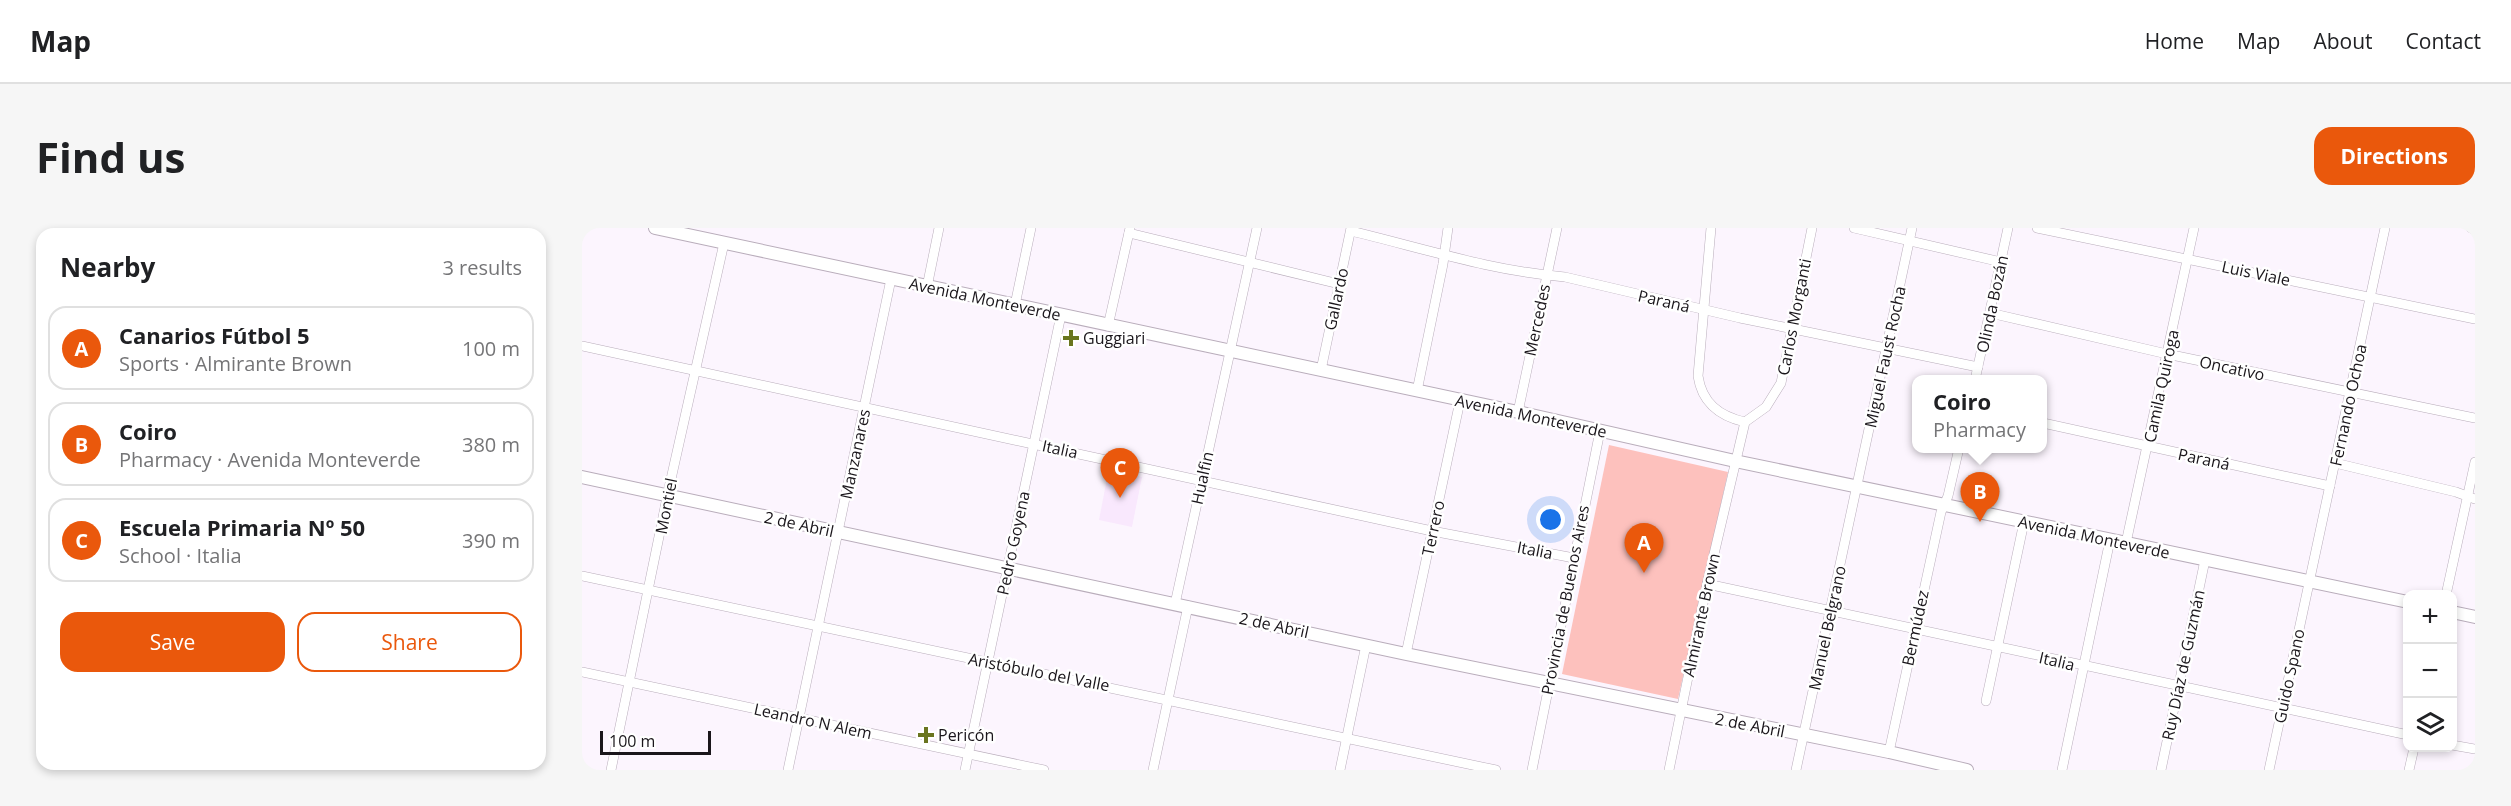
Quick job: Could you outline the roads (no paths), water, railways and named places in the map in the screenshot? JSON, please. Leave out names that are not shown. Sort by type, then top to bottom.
[{"type":"main road","name":"Avenida Monteverde","points":[[655,228],[2403,601]]},
{"type":"main road","name":"2 de Abril","points":[[582,477],[1406,654],[1889,752],[1926,765],[1967,770]]},
{"type":"main road","points":[[2457,613],[2475,617]]},
{"type":"street","points":[[927,287],[939,228]]},
{"type":"street","points":[[1015,305],[1031,228]]},
{"type":"street","name":"Hualfin","points":[[1153,770],[1168,700],[1201,480],[1257,228]]},
{"type":"street","points":[[1417,391],[1448,228]]},
{"type":"street","name":"Mercedes","points":[[1518,412],[1557,228]]},
{"type":"street","points":[[1711,228],[1698,376],[1700,388],[1715,410],[1729,418],[1744,422],[1735,460]]},
{"type":"street","name":"Carlos Morganti","points":[[1744,422],[1766,407],[1781,383],[1812,228]]},
{"type":"street","points":[[1854,228],[2001,262]]},
{"type":"street","name":"Miguel Faust Rocha","points":[[1858,486],[1912,228]]},
{"type":"street","name":"Olinda Bozán","points":[[1976,375],[2008,228]]},
{"type":"street","name":"Luis Viale","points":[[2037,228],[2475,319]]},
{"type":"street","name":"Camila Quiroga","points":[[2126,543],[2194,228]]},
{"type":"street","name":"Fernando Ochoa","points":[[2310,582],[2385,228]]},
{"type":"street","points":[[1108,326],[1129,230],[1339,284]]},
{"type":"street","name":"Paraná","points":[[1351,230],[1454,258],[1565,278],[1702,310],[1978,367]]},
{"type":"street","name":"Gallardo","points":[[1321,370],[1351,230]]},
{"type":"street","name":"Montiel","points":[[611,770],[694,371],[724,243]]},
{"type":"street","name":"Manzanares","points":[[788,770],[891,279]]},
{"type":"street","name":"Oncativo","points":[[1990,313],[2167,354],[2475,418]]},
{"type":"street","name":"Pedro Goyena","points":[[964,770],[1061,315]]},
{"type":"street","name":"Italia","points":[[582,346],[1432,531],[1574,558]]},
{"type":"street","name":"Terrero","points":[[1406,654],[1460,401]]},
{"type":"street","name":"Paraná","points":[[2047,424],[2330,486]]},
{"type":"street","name":"Provincia de Buenos Aires","points":[[1532,770],[1600,431]]},
{"type":"street","points":[[1945,504],[1958,453]]},
{"type":"street","name":"Almirante Brown","points":[[1669,770],[1735,460]]},
{"type":"street","points":[[2447,590],[2471,498],[2475,462]]},
{"type":"street","points":[[2335,463],[2471,498]]},
{"type":"street","name":"Manuel Belgrano","points":[[1796,770],[1858,486]]},
{"type":"street","name":"Bermúdez","points":[[1889,752],[1941,512],[1945,504]]},
{"type":"street","points":[[1986,701],[2025,522]]},
{"type":"street","points":[[2062,770],[2110,540]]},
{"type":"street","name":"Ruy Díaz de Guzmán","points":[[2161,770],[2205,560]]},
{"type":"street","name":"Aristóbulo del Valle","points":[[582,576],[1496,770]]},
{"type":"street","name":"Guido Spano","points":[[2269,770],[2310,582]]},
{"type":"street","name":"Italia","points":[[1707,584],[2403,734]]},
{"type":"street","points":[[1340,770],[1366,645]]},
{"type":"street","name":"Leandro N Alem","points":[[582,672],[1044,770]]},
{"type":"street","points":[[2457,746],[2475,749]]},
{"type":"street","points":[[2409,770],[2413,752]]},
{"type":"place","name":"Guggiari","points":[[1071,338]]},
{"type":"place","name":"Escuela Primaria Nº 50","points":[[1120,498]]},
{"type":"place","name":"Coiro","points":[[1980,522]]},
{"type":"place","name":"Canarios Fútbol 5","points":[[1644,573]]},
{"type":"place","name":"Pericón","points":[[926,735]]}]
